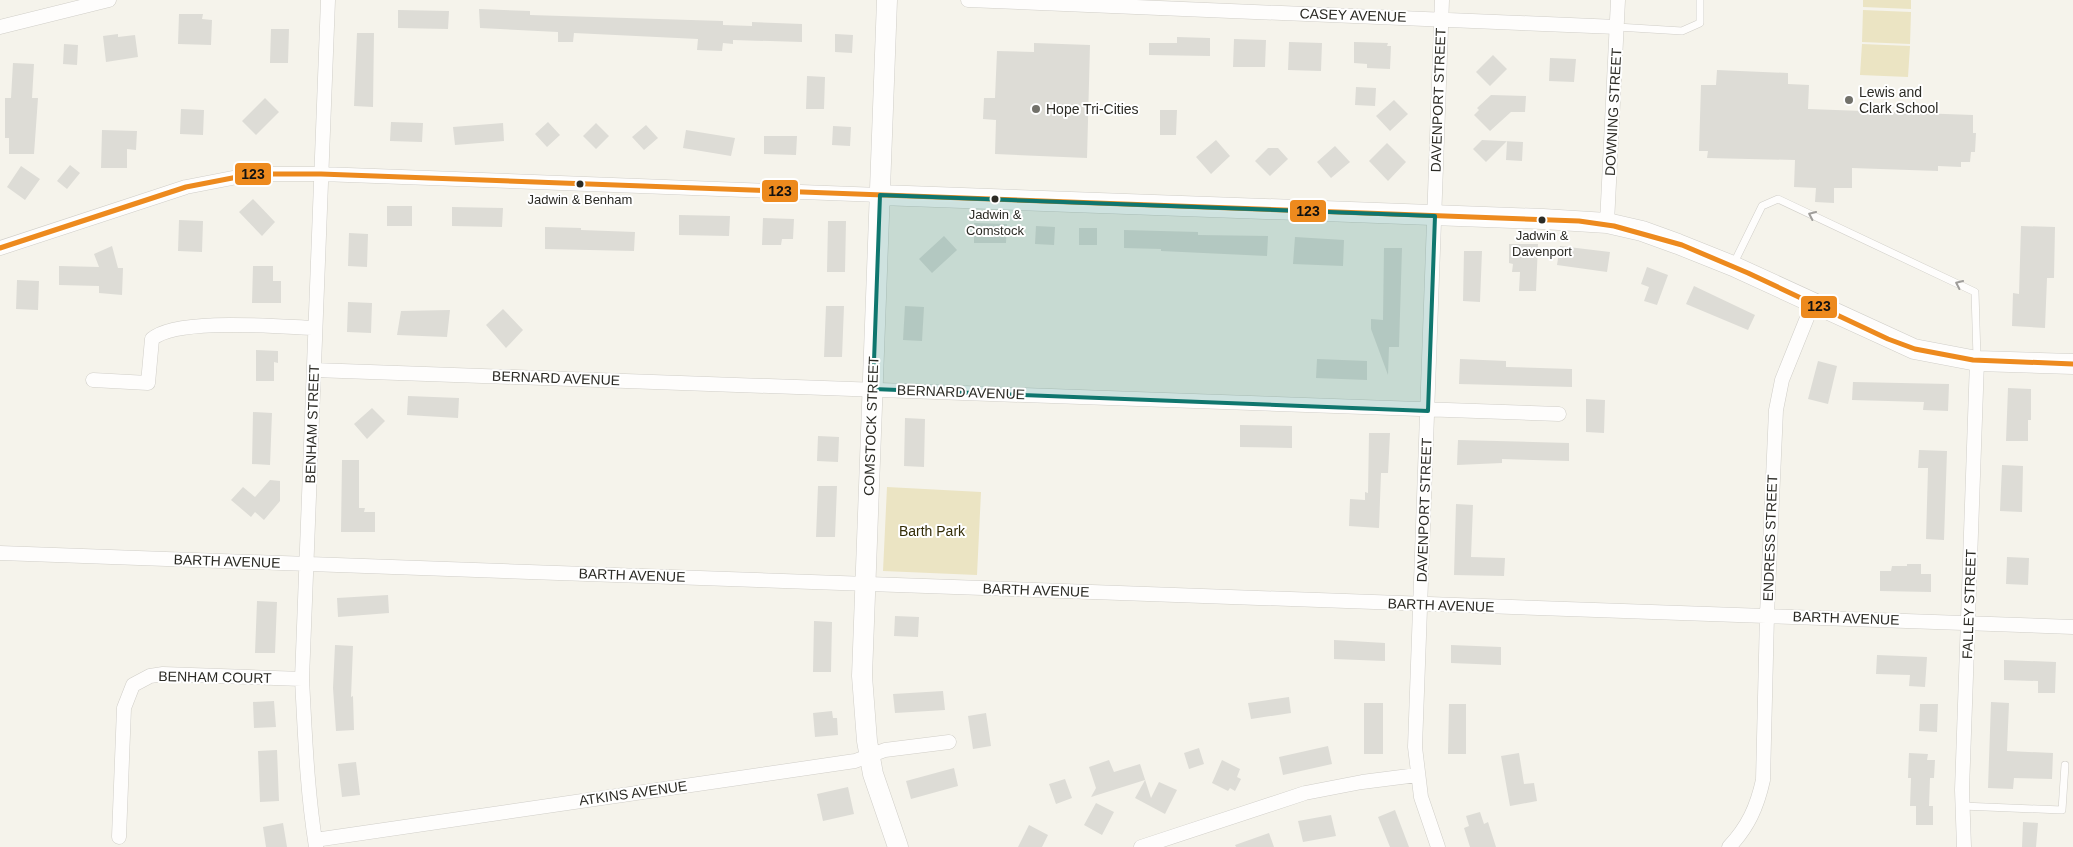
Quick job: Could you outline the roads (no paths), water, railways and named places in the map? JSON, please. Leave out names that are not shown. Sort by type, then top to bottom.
[{"type":"street","points":[[0,27],[109,0]]},
{"type":"street","name":"BENHAM STREET","points":[[316,843],[305,747],[302,679],[328,0]]},
{"type":"street","name":"COMSTOCK STREET","points":[[887,0],[862,676],[869,756],[873,774],[898,847]]},
{"type":"street","name":"CASEY AVENUE","points":[[968,0],[1441,18],[1617,27]]},
{"type":"street","name":"DAVENPORT STREET","points":[[1438,847],[1422,797],[1417,775],[1415,747],[1442,0]]},
{"type":"street","name":"DOWNING STREET","points":[[1607,224],[1618,0]]},
{"type":"street","points":[[0,248],[186,187],[253,174],[321,174],[1579,220],[1642,231],[1733,266],[1914,349],[1977,361],[2073,364]]},
{"type":"street","name":"ENDRESS STREET","points":[[1729,847],[1750,820],[1758,801],[1763,780],[1767,615],[1777,403],[1782,380],[1813,303]]},
{"type":"street","points":[[93,380],[148,383],[152,339],[157,334],[167,331],[204,326],[316,328]]},
{"type":"street","name":"FALLEY STREET","points":[[1964,847],[1962,806],[1977,361]]},
{"type":"street","name":"BERNARD AVENUE","points":[[314,370],[1428,410]]},
{"type":"street","points":[[1428,410],[1559,414]]},
{"type":"street","name":"BARTH AVENUE","points":[[0,553],[2073,627]]},
{"type":"street","name":"BENHAM COURT","points":[[119,837],[124,708],[133,685],[150,676],[163,674],[302,679]]},
{"type":"street","name":"ATKINS AVENUE","points":[[316,843],[855,761],[885,750],[949,742]]},
{"type":"street","points":[[1141,847],[1305,793],[1362,782],[1417,775]]},
{"type":"lane","points":[[1617,27],[1682,31],[1700,23],[1700,0]]},
{"type":"lane","points":[[1733,266],[1762,206],[1778,199],[1975,292],[1977,361]]},
{"type":"lane","points":[[1962,806],[2062,810],[2065,765]]},
{"type":"place","name":"Lewis and Clark School","points":[[1849,100]]},
{"type":"place","name":"Hope Tri-Cities","points":[[1036,109]]},
{"type":"place","name":"Jadwin & Benham","points":[[580,184]]},
{"type":"place","name":"Jadwin & Comstock","points":[[995,199]]},
{"type":"place","name":"Jadwin & Davenport","points":[[1542,220]]},
{"type":"park label","name":"Barth Park","points":[[932,531]]}]
